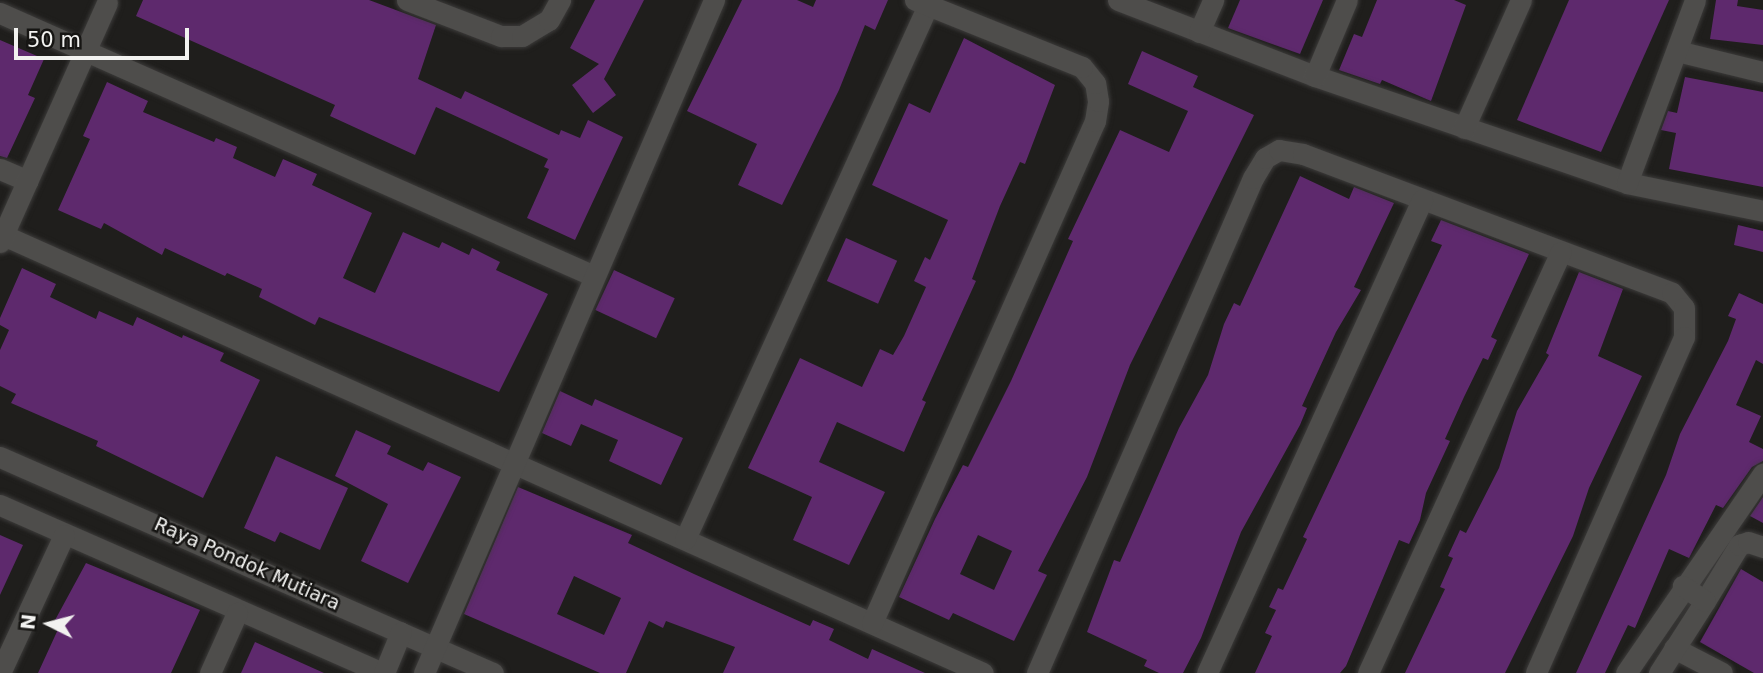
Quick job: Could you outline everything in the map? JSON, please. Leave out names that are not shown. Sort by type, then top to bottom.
[{"type":"street","points":[[407,0],[448,8],[501,36],[522,36],[549,20],[560,0]]},
{"type":"street","points":[[424,673],[714,0]]},
{"type":"street","points":[[1118,0],[1315,76],[1627,183],[1763,211]]},
{"type":"street","points":[[1199,32],[1213,0]]},
{"type":"street","points":[[1315,76],[1347,0]]},
{"type":"street","points":[[1464,128],[1521,0]]},
{"type":"street","points":[[1627,183],[1695,0]]},
{"type":"street","points":[[107,3],[28,181],[8,206],[2,238],[983,673]]},
{"type":"street","points":[[685,539],[921,3],[1082,67],[1095,83],[1098,101],[1095,121],[872,623]]},
{"type":"street","points":[[0,13],[594,276]]},
{"type":"street","points":[[1676,51],[1763,72]]},
{"type":"street","points":[[1037,673],[1265,158],[1279,150],[1303,154],[1672,293],[1684,307],[1684,337],[1536,673]]},
{"type":"street","points":[[0,169],[28,181]]},
{"type":"street","points":[[1207,673],[1422,200]]},
{"type":"street","points":[[1368,673],[1561,251]]},
{"type":"street","name":"Raya Pondok Mutiara","points":[[0,457],[493,673]]},
{"type":"street","points":[[1626,673],[1683,586],[1763,474]]},
{"type":"street","points":[[0,505],[237,613],[384,673],[401,632]]},
{"type":"street","points":[[0,673],[64,535]]},
{"type":"street","points":[[1658,673],[1739,545],[1753,542],[1763,547]]},
{"type":"street","points":[[1683,586],[1705,601]]},
{"type":"street","points":[[210,673],[237,613]]},
{"type":"street","points":[[1674,648],[1722,673]]},
{"type":"building","points":[[143,0],[369,0],[436,25],[418,79],[461,99],[465,91],[559,135],[561,130],[580,138],[588,120],[623,137],[575,240],[527,218],[549,169],[544,167],[548,159],[436,107],[415,155],[330,116],[335,105],[136,16]]},
{"type":"building","points":[[595,0],[644,0],[604,79],[616,95],[593,113],[572,85],[599,64],[570,48]]},
{"type":"building","points":[[742,0],[797,0],[813,7],[816,0],[888,0],[875,30],[865,25],[839,90],[782,205],[738,185],[757,144],[687,111]]},
{"type":"building","points":[[1240,0],[1323,0],[1300,54],[1228,28]]},
{"type":"building","points":[[1377,0],[1454,0],[1466,5],[1431,101],[1382,80],[1380,84],[1339,70],[1354,34],[1362,37]]},
{"type":"building","points":[[1569,0],[1669,0],[1601,152],[1517,120]]},
{"type":"building","points":[[1716,0],[1738,0],[1737,6],[1763,10],[1763,45],[1710,39]]},
{"type":"building","points":[[964,38],[1055,85],[1025,164],[1020,162],[1000,206],[972,279],[976,281],[922,400],[926,402],[904,452],[837,422],[819,462],[885,492],[849,565],[793,540],[812,497],[748,468],[800,358],[862,387],[880,349],[893,355],[904,336],[926,287],[914,281],[925,257],[930,260],[948,220],[872,185],[909,103],[930,113]]},
{"type":"building","points":[[0,40],[44,59],[28,95],[35,98],[7,158],[0,156]]},
{"type":"building","points":[[1142,51],[1198,76],[1193,87],[1254,115],[1130,365],[1087,477],[1038,571],[1047,575],[1014,641],[953,613],[949,620],[899,597],[963,465],[968,467],[1011,381],[1073,241],[1068,239],[1120,130],[1169,152],[1188,111],[1128,84]],"holes":[[[978,535],[1012,551],[994,590],[960,574]]]},
{"type":"building","points":[[1685,77],[1763,92],[1763,187],[1669,169],[1676,133],[1661,130],[1668,111],[1677,113]]},
{"type":"building","points":[[107,82],[148,101],[143,112],[214,142],[216,138],[237,147],[233,158],[275,177],[283,159],[317,174],[312,185],[372,213],[343,278],[375,293],[403,232],[439,248],[442,242],[469,255],[472,248],[500,262],[496,270],[548,294],[499,392],[319,317],[315,325],[259,297],[262,289],[227,273],[225,276],[165,248],[162,255],[104,223],[101,229],[58,210],[90,139],[83,136]]},
{"type":"building","points":[[1300,176],[1349,199],[1354,187],[1394,203],[1354,287],[1361,290],[1336,332],[1302,406],[1307,408],[1300,425],[1241,532],[1201,638],[1183,673],[1159,673],[1144,666],[1147,660],[1087,632],[1114,560],[1120,562],[1179,428],[1208,375],[1224,324],[1234,303],[1240,306]]},
{"type":"building","points":[[1441,220],[1529,254],[1491,337],[1497,340],[1488,360],[1483,358],[1464,397],[1445,439],[1450,441],[1426,493],[1420,520],[1409,544],[1399,540],[1346,666],[1340,673],[1255,673],[1272,636],[1265,633],[1276,610],[1269,607],[1278,588],[1283,590],[1307,539],[1303,537],[1442,245],[1431,241]]},
{"type":"building","points":[[1738,225],[1763,231],[1763,252],[1734,245]]},
{"type":"building","points":[[846,238],[897,261],[878,304],[827,281]]},
{"type":"building","points":[[22,268],[56,284],[50,297],[96,319],[99,311],[133,326],[137,317],[182,338],[183,335],[224,353],[220,361],[260,380],[203,498],[96,446],[98,441],[11,403],[16,394],[0,386],[0,350],[9,330],[0,325],[0,318]]},
{"type":"building","points":[[614,270],[675,298],[656,338],[595,310]]},
{"type":"building","points":[[1579,272],[1623,289],[1598,356],[1642,376],[1589,488],[1573,536],[1505,673],[1405,673],[1445,589],[1440,587],[1453,558],[1448,556],[1460,530],[1466,533],[1499,468],[1517,411],[1549,355],[1546,353]]},
{"type":"building","points":[[1739,293],[1763,304],[1763,364],[1756,360],[1736,405],[1761,416],[1749,442],[1763,449],[1763,461],[1752,467],[1723,508],[1716,505],[1689,558],[1669,549],[1635,628],[1628,625],[1605,673],[1576,673],[1666,475],[1680,434],[1728,341],[1736,319],[1728,316]]},
{"type":"building","points":[[560,391],[592,406],[595,399],[683,438],[661,485],[609,461],[618,440],[581,424],[571,446],[542,433]]},
{"type":"building","points":[[356,430],[391,446],[387,454],[423,471],[428,462],[461,477],[408,583],[361,561],[388,504],[335,476]]},
{"type":"building","points":[[276,456],[348,488],[320,550],[280,532],[275,542],[244,528]]},
{"type":"building","points":[[518,487],[632,535],[628,543],[694,574],[810,626],[813,620],[834,629],[829,640],[868,659],[872,649],[925,673],[723,673],[735,647],[666,621],[663,628],[649,621],[626,673],[600,673],[464,614]],"holes":[[[574,576],[621,598],[604,635],[557,614]]]},
{"type":"building","points":[[1763,497],[1763,523],[1750,516]]},
{"type":"building","points":[[0,535],[23,545],[0,595]]},
{"type":"building","points":[[86,563],[200,610],[171,673],[38,673],[60,625],[54,622]]},
{"type":"building","points":[[1741,569],[1763,582],[1763,673],[1754,673],[1700,642]]},
{"type":"building","points":[[255,642],[324,673],[241,673]]}]
